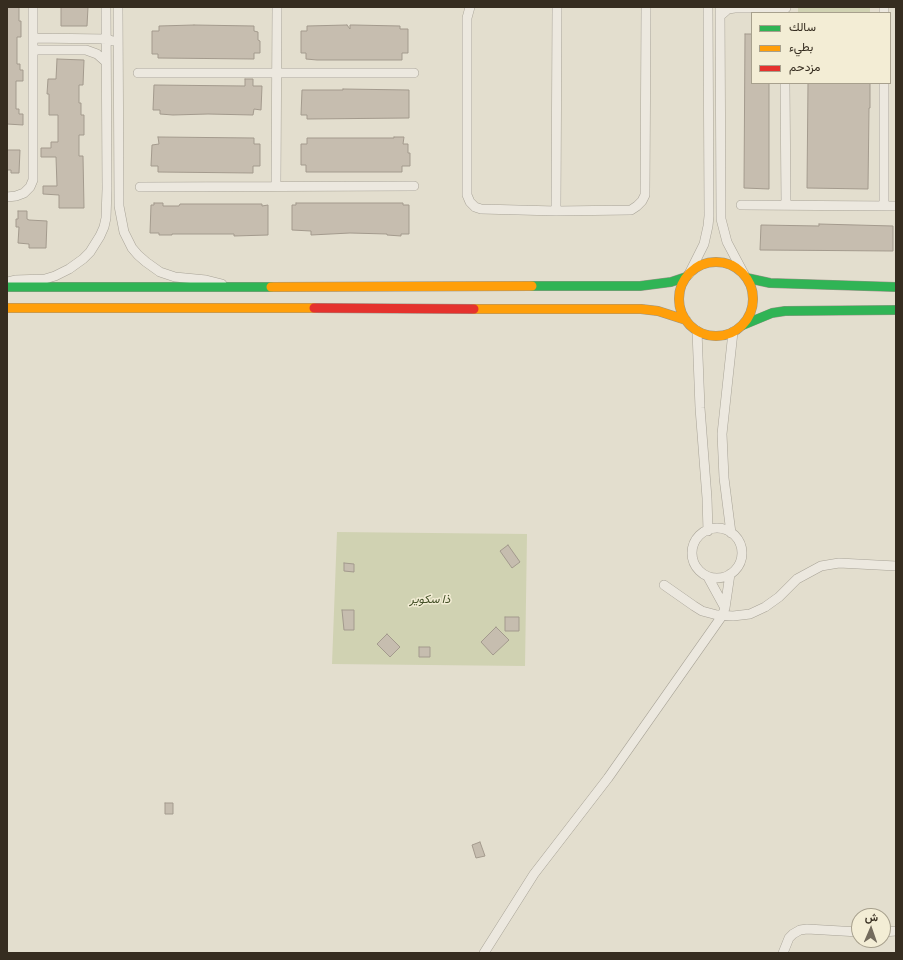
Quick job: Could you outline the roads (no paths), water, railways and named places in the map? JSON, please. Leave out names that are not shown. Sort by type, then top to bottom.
[{"type":"main road","points":[[896,287],[770,283],[746,276],[731,265],[716,262],[706,263],[696,268],[687,276],[679,294],[680,308],[686,320],[696,330],[705,335],[715,336],[733,332],[743,325],[772,314],[785,311],[896,310]]},
{"type":"main road","points":[[7,287],[640,286],[671,282],[687,276]]},
{"type":"main road","points":[[743,325],[750,315],[754,302],[754,294],[746,276]]},
{"type":"main road","points":[[7,308],[641,309],[658,311],[686,320]]},
{"type":"street","points":[[7,197],[24,193],[30,188],[33,180],[33,7]]},
{"type":"street","points":[[7,282],[45,278],[62,273],[83,259],[96,245],[100,236],[106,218],[107,189],[106,7]]},
{"type":"street","points":[[118,7],[118,206],[121,224],[127,239],[138,255],[160,272],[175,277],[206,280],[231,287]]},
{"type":"street","points":[[276,186],[277,7]]},
{"type":"street","points":[[470,7],[467,18],[467,195],[470,202],[475,207],[482,210],[556,211],[631,210],[642,201],[645,195],[646,7]]},
{"type":"street","points":[[556,211],[557,7]]},
{"type":"street","points":[[687,276],[704,244],[709,216],[708,7]]},
{"type":"street","points":[[746,276],[727,242],[721,219],[720,11],[735,8],[786,9]]},
{"type":"street","points":[[33,38],[110,39],[112,42],[113,91],[118,99]]},
{"type":"street","points":[[33,50],[86,50],[98,54],[106,62]]},
{"type":"street","points":[[138,73],[414,73]]},
{"type":"street","points":[[785,84],[786,205]]},
{"type":"street","points":[[884,84],[884,206]]},
{"type":"street","points":[[140,187],[414,186]]},
{"type":"street","points":[[742,205],[896,206]]},
{"type":"street","points":[[696,330],[708,531]]},
{"type":"street","points":[[731,533],[725,485],[722,434],[733,332]]},
{"type":"street","points":[[721,529],[731,533],[738,539],[740,544],[742,556],[738,566],[730,574],[720,578],[708,577],[703,574],[696,566],[692,551],[696,541],[708,531],[721,529]]},
{"type":"street","points":[[664,585],[702,611],[742,615],[758,611],[772,602],[797,579],[821,566],[839,563],[896,566]]},
{"type":"street","points":[[484,953],[534,874],[608,778],[723,612],[730,574]]},
{"type":"street","points":[[708,577],[723,612]]},
{"type":"street","points":[[783,953],[789,938],[800,930],[807,929],[848,932]]},
{"type":"street","points":[[787,953],[793,941],[802,935],[848,932]]},
{"type":"park label","name":"ذا سكوير","points":[[430,599]]}]
